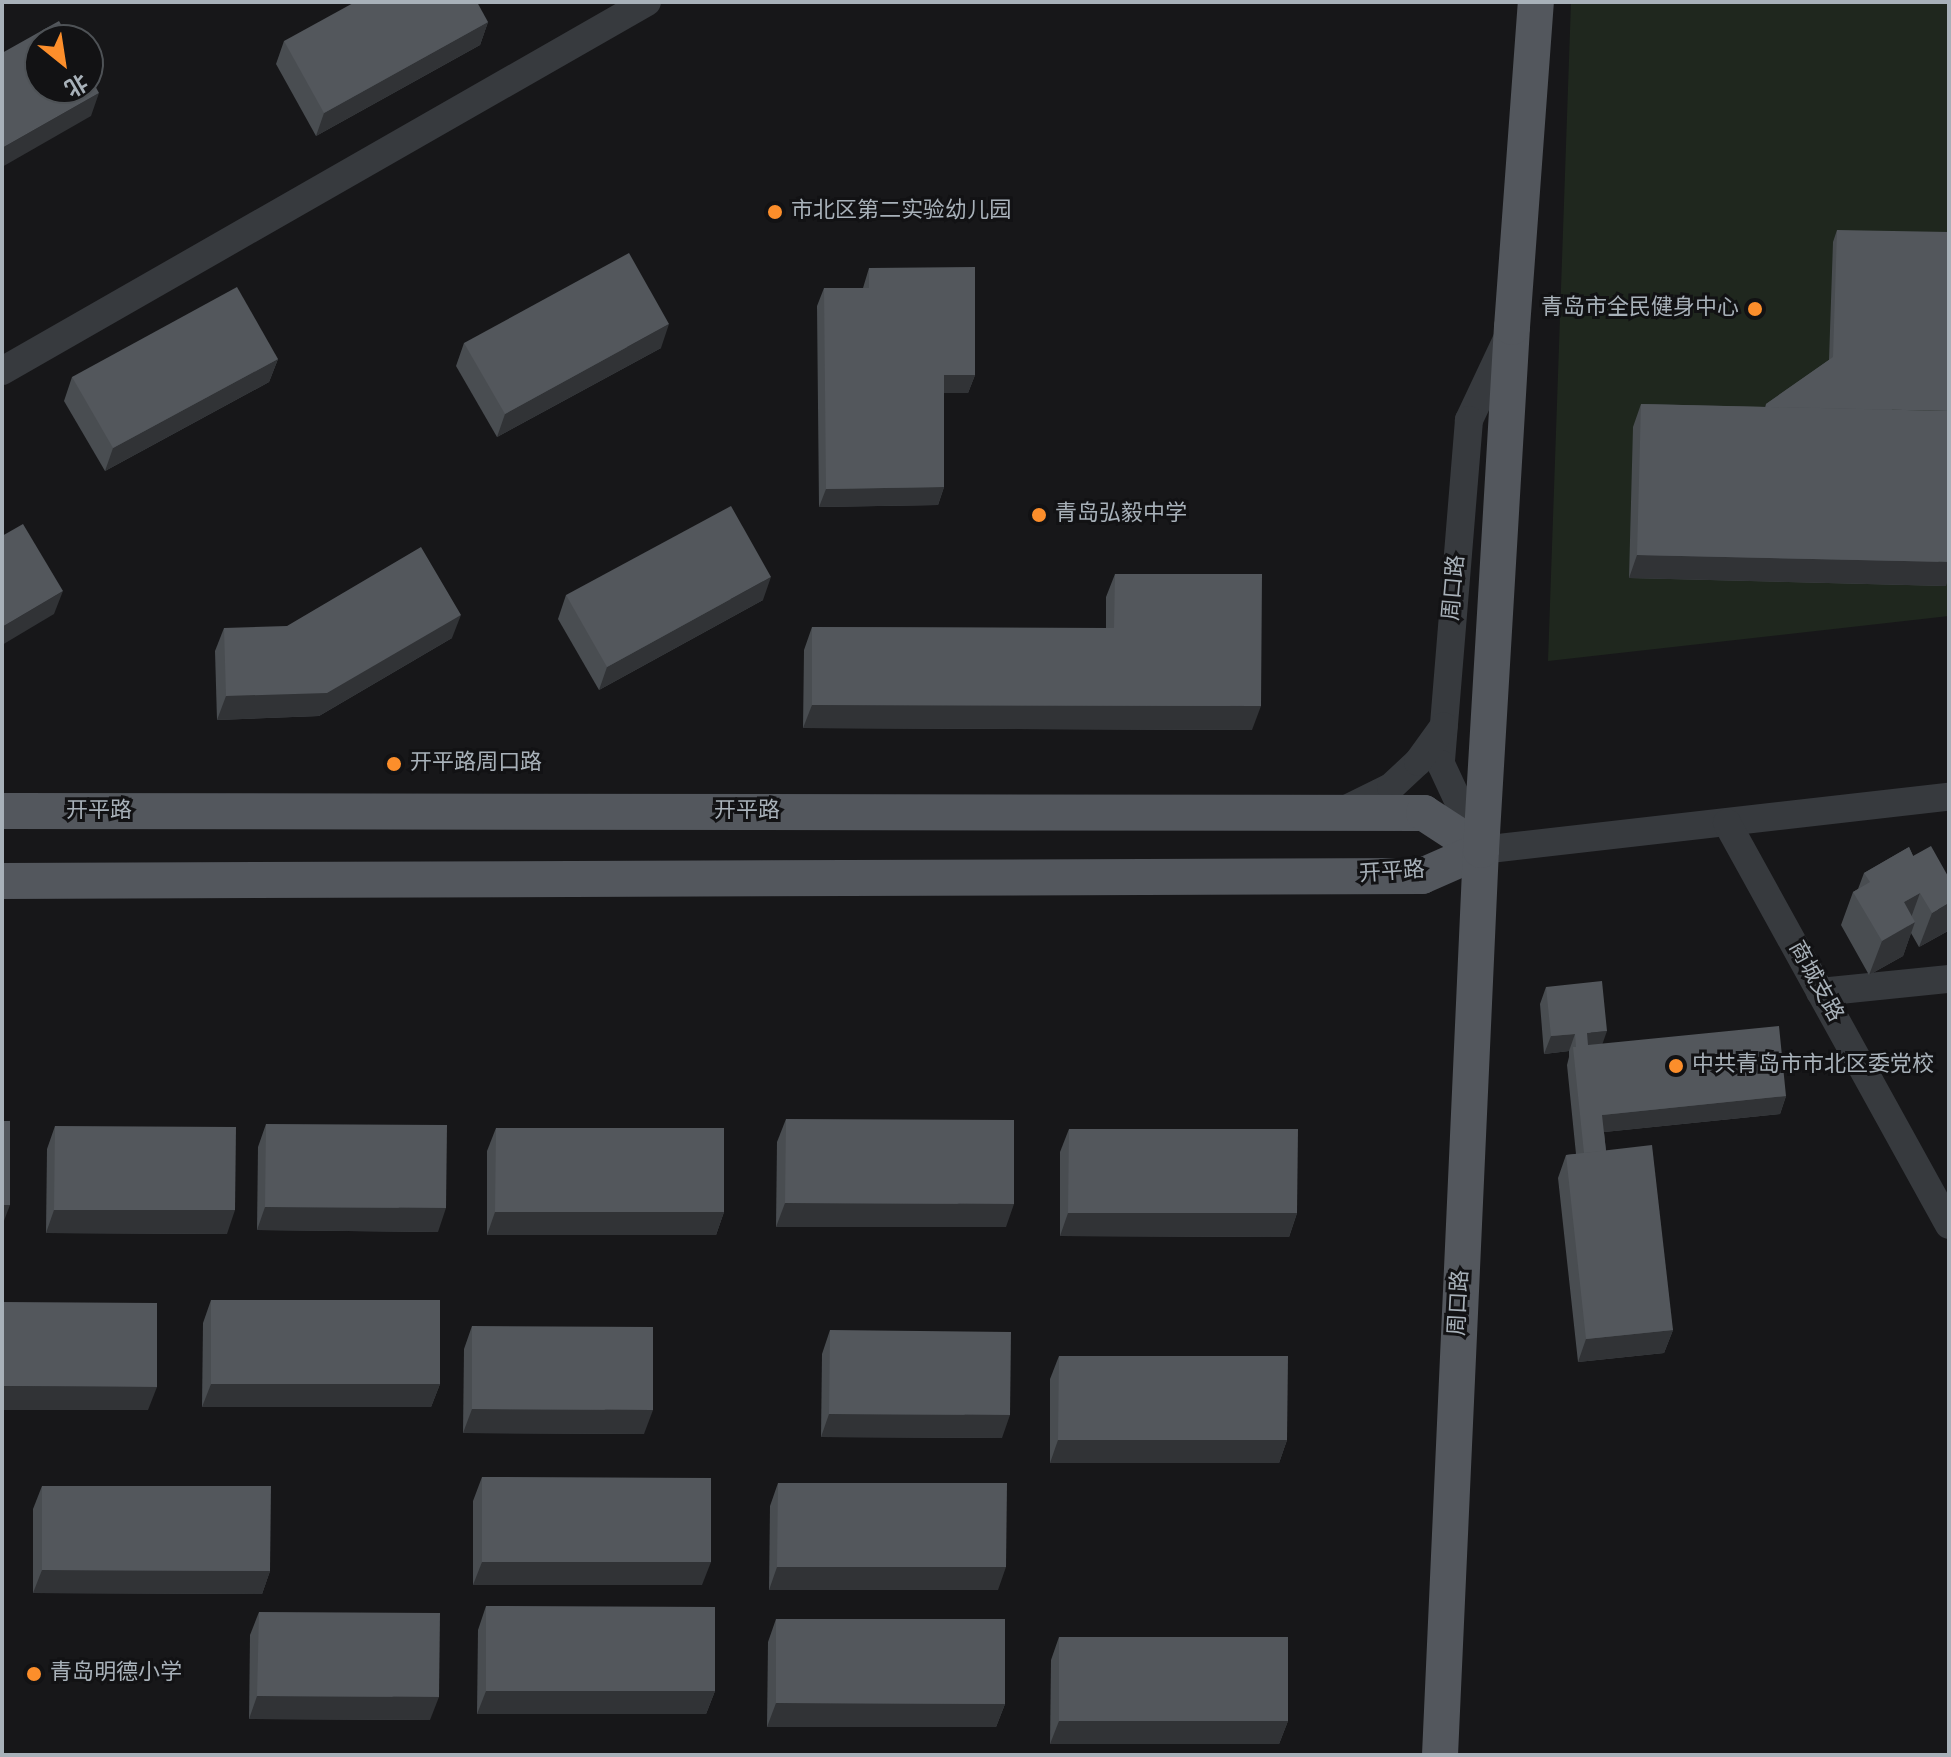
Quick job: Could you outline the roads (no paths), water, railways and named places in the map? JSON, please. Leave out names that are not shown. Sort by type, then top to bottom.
[{"type":"main road","name":"周口路","points":[[1440,1755],[1481,850],[1512,327],[1536,2]]},
{"type":"main road","name":"开平路","points":[[2,811],[1424,813],[1481,850]]},
{"type":"main road","name":"开平路","points":[[2,881],[1422,876],[1481,850]]},
{"type":"street","points":[[5,361],[647,2]]},
{"type":"street","name":"周口路","points":[[1481,850],[1441,764],[1469,420],[1512,327]]},
{"type":"street","points":[[1338,813],[1391,787],[1418,762],[1444,725]]},
{"type":"street","name":"开平路","points":[[1481,850],[1949,797]]},
{"type":"street","name":"商城支路","points":[[1727,823],[1949,1225]]},
{"type":"street","points":[[1820,992],[1949,979]]},
{"type":"place","name":"市北区第二实验幼儿园","points":[[775,212]]},
{"type":"place","name":"青岛市全民健身中心","points":[[1755,309]]},
{"type":"place","name":"青岛弘毅中学","points":[[1039,515]]},
{"type":"place","name":"开平路周口路","points":[[394,764]]},
{"type":"place","name":"中共青岛市市北区委党校","points":[[1676,1066]]},
{"type":"place","name":"青岛明德小学","points":[[34,1674]]}]
